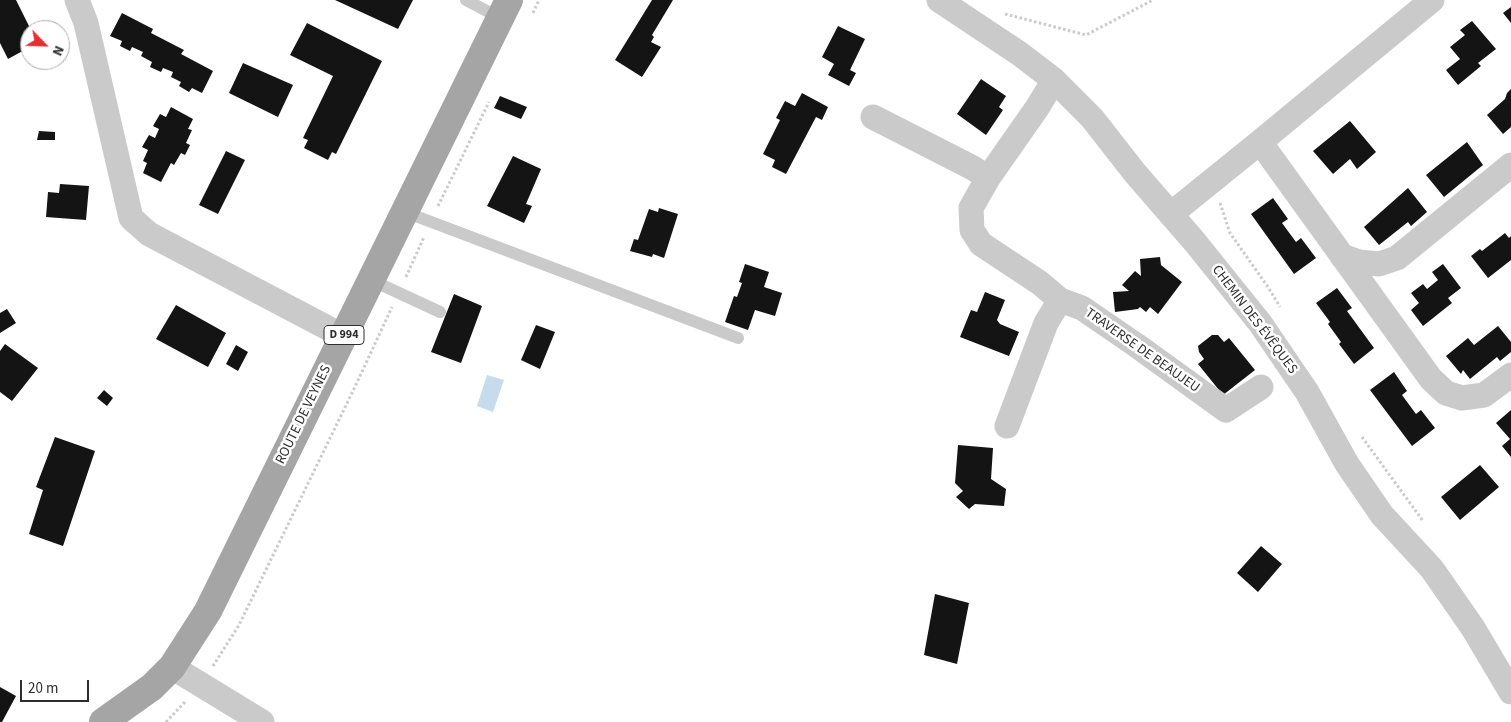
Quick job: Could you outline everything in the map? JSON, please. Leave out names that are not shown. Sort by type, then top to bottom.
[{"type":"main road","name":"ROUTE DE VEYNES","points":[[103,722],[152,687],[172,667],[208,611],[505,9]]},
{"type":"street","points":[[78,0],[86,23],[131,218],[148,234],[344,336]]},
{"type":"street","name":"CHEMIN DES ÉVÊQUES","points":[[939,0],[1020,54],[1054,80],[1092,118],[1135,173],[1260,323],[1307,392],[1347,464],[1382,515],[1432,569],[1473,628],[1511,692]]},
{"type":"street","points":[[1171,214],[1432,0]]},
{"type":"street","name":"TRAVERSE DE BEAUJEU","points":[[1054,80],[1037,108],[988,178],[971,208],[972,230],[981,244],[1040,283],[1060,300],[1082,308],[1226,410],[1260,387]]},
{"type":"street","points":[[873,117],[973,168],[988,178]]},
{"type":"street","points":[[1260,142],[1431,379],[1446,393],[1462,398],[1484,395],[1511,375]]},
{"type":"street","points":[[1342,256],[1358,262],[1379,264],[1397,258],[1511,165]]},
{"type":"street","points":[[1007,426],[1046,323],[1060,300]]},
{"type":"street","points":[[172,667],[262,722]]},
{"type":"lane","points":[[466,0],[505,9]]},
{"type":"lane","points":[[405,212],[738,338]]},
{"type":"lane","points":[[371,280],[440,312]]},
{"type":"path","points":[[530,18],[539,0]]},
{"type":"path","points":[[1000,12],[1086,35],[1153,0]]},
{"type":"path","points":[[201,685],[239,625],[354,389],[491,98]]},
{"type":"path","points":[[1220,196],[1220,204],[1230,233],[1283,312]]},
{"type":"path","points":[[1360,434],[1428,528]]},
{"type":"water","points":[[487,375],[504,380],[493,412],[477,406]]},
{"type":"building","points":[[0,0],[16,0],[26,20],[20,20],[20,52],[8,59],[0,43]]},
{"type":"building","points":[[335,0],[413,0],[398,29]]},
{"type":"building","points":[[652,0],[673,0],[652,35],[654,37],[651,42],[661,47],[642,77],[615,60]]},
{"type":"building","points":[[1511,7],[1511,23],[1503,13]]},
{"type":"building","points":[[122,13],[153,29],[151,33],[184,50],[181,54],[213,71],[202,93],[192,88],[189,92],[179,86],[181,82],[171,77],[173,72],[163,68],[161,72],[150,67],[152,62],[141,56],[143,52],[132,47],[130,51],[120,46],[122,41],[110,36]]},
{"type":"building","points":[[1472,21],[1496,49],[1478,63],[1481,66],[1458,85],[1446,70],[1460,59],[1450,47],[1465,35],[1460,30]]},
{"type":"building","points":[[307,23],[382,61],[336,154],[332,152],[328,160],[304,148],[308,140],[303,138],[333,76],[290,55]]},
{"type":"building","points":[[838,26],[865,39],[850,70],[856,73],[849,86],[828,75],[834,64],[822,57]]},
{"type":"building","points":[[243,63],[293,85],[278,117],[229,93]]},
{"type":"building","points":[[981,79],[1006,96],[999,107],[1003,110],[986,135],[957,114]]},
{"type":"building","points":[[1511,89],[1511,127],[1503,134],[1487,115],[1505,99]]},
{"type":"building","points":[[802,93],[828,107],[822,120],[816,117],[786,174],[772,167],[775,160],[763,154],[780,120],[776,118],[785,101],[795,106]]},
{"type":"building","points":[[500,96],[527,107],[521,119],[494,108]]},
{"type":"building","points":[[171,107],[193,119],[188,129],[192,130],[186,143],[190,145],[185,155],[181,153],[174,165],[171,163],[161,182],[143,173],[147,163],[143,161],[148,150],[142,147],[149,135],[155,138],[159,129],[153,126],[160,114],[166,117]]},
{"type":"building","points":[[1350,121],[1376,152],[1357,169],[1350,159],[1333,174],[1313,151]]},
{"type":"building","points":[[39,131],[55,132],[55,140],[37,140]]},
{"type":"building","points":[[1467,142],[1483,165],[1444,197],[1426,175]]},
{"type":"building","points":[[226,151],[245,160],[218,214],[199,205]]},
{"type":"building","points":[[513,156],[541,169],[526,204],[532,206],[524,223],[487,206]]},
{"type":"building","points":[[60,184],[89,186],[86,220],[46,217],[48,192],[59,193]]},
{"type":"building","points":[[1408,188],[1427,212],[1411,226],[1408,222],[1379,245],[1364,227]]},
{"type":"building","points":[[1273,198],[1288,219],[1282,223],[1296,242],[1301,238],[1316,258],[1294,274],[1251,214]]},
{"type":"building","points":[[659,208],[678,214],[664,258],[653,254],[652,257],[630,251],[634,239],[638,240],[649,209],[658,212]]},
{"type":"building","points":[[1505,233],[1509,238],[1511,236],[1511,260],[1488,278],[1471,256],[1480,249],[1482,251]]},
{"type":"building","points":[[1160,257],[1161,265],[1182,282],[1158,314],[1150,307],[1146,312],[1140,307],[1138,309],[1115,312],[1113,292],[1129,291],[1122,285],[1135,271],[1141,276],[1140,259]]},
{"type":"building","points":[[745,264],[769,272],[764,287],[782,293],[775,316],[755,310],[748,330],[725,322],[734,296],[737,297],[742,283],[739,282]]},
{"type":"building","points":[[1443,264],[1461,288],[1448,298],[1452,303],[1423,326],[1411,310],[1419,303],[1411,293],[1423,284],[1427,289],[1438,280],[1432,272]]},
{"type":"building","points":[[1337,288],[1352,308],[1347,311],[1374,348],[1354,364],[1339,344],[1341,342],[1328,324],[1330,322],[1316,303]]},
{"type":"building","points":[[985,292],[1005,300],[997,320],[1000,324],[1019,332],[1009,356],[960,337],[971,310],[977,312]]},
{"type":"building","points":[[454,294],[482,306],[461,363],[431,352]]},
{"type":"building","points":[[176,305],[226,333],[208,367],[156,339]]},
{"type":"building","points":[[7,309],[16,323],[0,333],[0,313]]},
{"type":"building","points":[[536,325],[555,332],[540,369],[521,360]]},
{"type":"building","points":[[1498,326],[1511,342],[1511,352],[1500,361],[1497,357],[1470,379],[1463,370],[1461,374],[1446,356],[1468,338],[1474,345]]},
{"type":"building","points":[[1212,335],[1218,335],[1224,342],[1229,338],[1255,370],[1223,395],[1198,364],[1204,359],[1199,352],[1198,346]]},
{"type":"building","points":[[5,344],[38,368],[12,401],[0,392],[0,351]]},
{"type":"building","points":[[236,345],[248,352],[238,371],[226,364]]},
{"type":"building","points":[[1394,372],[1407,391],[1402,395],[1416,414],[1421,410],[1435,428],[1412,446],[1370,390]]},
{"type":"building","points":[[104,390],[113,398],[107,406],[97,398]]},
{"type":"building","points":[[1511,410],[1511,457],[1502,446],[1510,439],[1496,423]]},
{"type":"building","points":[[55,437],[95,451],[63,546],[29,534],[43,490],[36,487]]},
{"type":"building","points":[[958,445],[993,448],[991,479],[1006,489],[1004,506],[975,504],[969,509],[956,497],[963,491],[955,483]]},
{"type":"building","points":[[1480,465],[1499,487],[1460,520],[1441,497]]},
{"type":"building","points":[[1261,546],[1282,564],[1258,592],[1237,573]]},
{"type":"building","points":[[935,594],[969,603],[957,664],[924,655]]},
{"type":"building","points":[[0,687],[16,696],[2,722],[0,722]]}]
